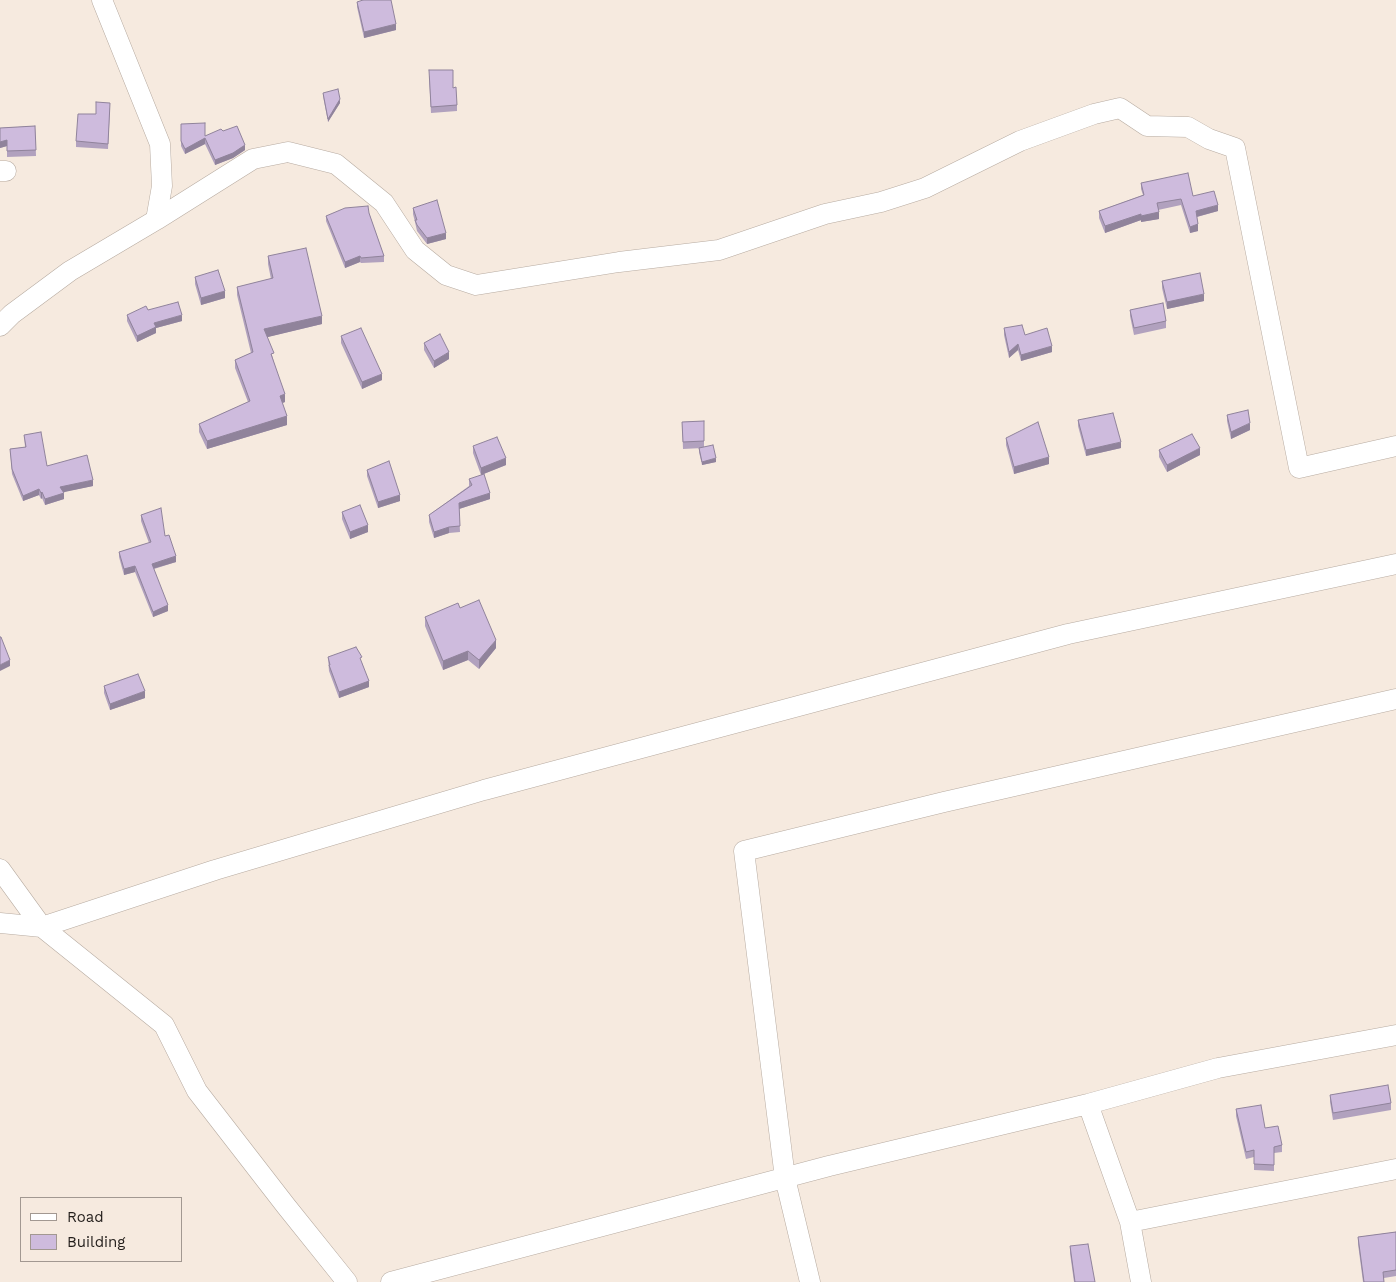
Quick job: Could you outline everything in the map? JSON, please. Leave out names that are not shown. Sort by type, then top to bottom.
[{"type":"street","points":[[102,0],[160,144],[162,186],[156,220]]},
{"type":"street","points":[[0,326],[12,314],[70,271],[253,159],[288,152],[336,164],[384,203],[415,250],[446,275],[476,285],[619,262],[718,250],[825,214],[881,202],[925,188],[1020,141],[1094,114],[1120,108],[1147,126],[1188,127],[1208,139],[1235,148],[1299,468],[1396,446]]},
{"type":"street","points":[[0,923],[42,926],[215,870],[484,790],[1068,634],[1396,564]]},
{"type":"street","points":[[810,1282],[785,1178],[744,851],[944,802],[1396,699]]},
{"type":"street","points":[[0,868],[42,926],[164,1025],[197,1090],[347,1282]]},
{"type":"street","points":[[391,1282],[785,1178],[1088,1104],[1218,1068],[1396,1035]]},
{"type":"street","points":[[1088,1104],[1130,1222],[1141,1282]]},
{"type":"street","points":[[1130,1222],[1396,1169]]},
{"type":"building","points":[[363,0],[391,0],[396,24],[364,32],[357,2]]},
{"type":"building","points":[[429,70],[453,70],[453,88],[456,87],[457,105],[431,107]]},
{"type":"building","points":[[338,89],[340,99],[328,119],[323,93]]},
{"type":"building","points":[[96,102],[110,103],[108,144],[76,141],[78,114],[96,114]]},
{"type":"building","points":[[205,123],[205,136],[221,129],[223,131],[237,126],[245,145],[233,153],[215,160],[205,138],[185,149],[181,141],[181,124]]},
{"type":"building","points":[[35,126],[36,150],[7,151],[7,140],[0,142],[0,128]]},
{"type":"building","points":[[1188,173],[1193,196],[1214,191],[1218,205],[1196,211],[1198,224],[1190,227],[1181,199],[1157,203],[1159,212],[1141,216],[1141,214],[1105,226],[1099,211],[1144,195],[1141,183]]},
{"type":"building","points":[[437,200],[446,233],[427,238],[417,225],[413,208]]},
{"type":"building","points":[[368,206],[384,256],[361,258],[360,256],[345,262],[326,216],[345,208]]},
{"type":"building","points":[[306,248],[322,316],[264,329],[274,353],[271,354],[285,394],[280,396],[287,416],[207,441],[199,424],[250,401],[235,360],[253,352],[237,287],[273,278],[268,256]]},
{"type":"building","points":[[218,270],[225,291],[201,298],[195,277]]},
{"type":"building","points":[[1200,273],[1204,294],[1167,302],[1162,281]]},
{"type":"building","points":[[178,302],[182,315],[154,323],[156,327],[137,336],[127,315],[146,306],[148,310]]},
{"type":"building","points":[[1163,303],[1166,321],[1134,328],[1130,310]]},
{"type":"building","points":[[1022,325],[1025,335],[1047,328],[1052,346],[1021,355],[1018,344],[1009,352],[1004,328]]},
{"type":"building","points":[[361,328],[382,374],[362,382],[341,336]]},
{"type":"building","points":[[440,334],[449,352],[434,361],[424,343]]},
{"type":"building","points":[[1248,410],[1250,423],[1231,432],[1227,415]]},
{"type":"building","points":[[1113,413],[1121,442],[1086,450],[1078,420]]},
{"type":"building","points":[[704,421],[704,441],[683,442],[682,422]]},
{"type":"building","points":[[1038,422],[1049,457],[1014,467],[1006,438]]},
{"type":"building","points":[[41,432],[47,466],[87,455],[93,480],[60,487],[64,493],[45,499],[39,489],[23,496],[12,469],[10,449],[26,447],[24,435]]},
{"type":"building","points":[[1192,434],[1200,448],[1167,465],[1159,450]]},
{"type":"building","points":[[497,437],[506,458],[481,468],[473,446]]},
{"type":"building","points":[[713,445],[716,458],[702,462],[699,448]]},
{"type":"building","points":[[389,461],[400,495],[378,502],[367,470]]},
{"type":"building","points":[[484,474],[490,493],[459,503],[460,526],[434,532],[429,515],[472,485],[469,479]]},
{"type":"building","points":[[360,505],[368,525],[350,532],[342,512]]},
{"type":"building","points":[[161,508],[165,536],[169,535],[176,556],[152,564],[168,605],[153,612],[135,566],[124,569],[119,552],[151,542],[141,515]]},
{"type":"building","points":[[479,600],[496,640],[479,660],[468,651],[443,661],[425,617],[458,603],[460,608]]},
{"type":"building","points":[[0,637],[10,660],[0,665]]},
{"type":"building","points":[[356,647],[362,657],[360,658],[369,681],[339,692],[328,657]]},
{"type":"building","points":[[138,674],[145,691],[110,704],[104,686]]},
{"type":"building","points":[[1388,1085],[1391,1103],[1333,1113],[1330,1095]]},
{"type":"building","points":[[1261,1105],[1265,1128],[1278,1126],[1282,1145],[1274,1147],[1274,1165],[1254,1164],[1254,1150],[1246,1152],[1236,1109]]},
{"type":"building","points":[[1396,1232],[1396,1270],[1383,1272],[1384,1282],[1364,1282],[1358,1237]]},
{"type":"building","points":[[1088,1244],[1095,1282],[1075,1282],[1070,1246]]}]
